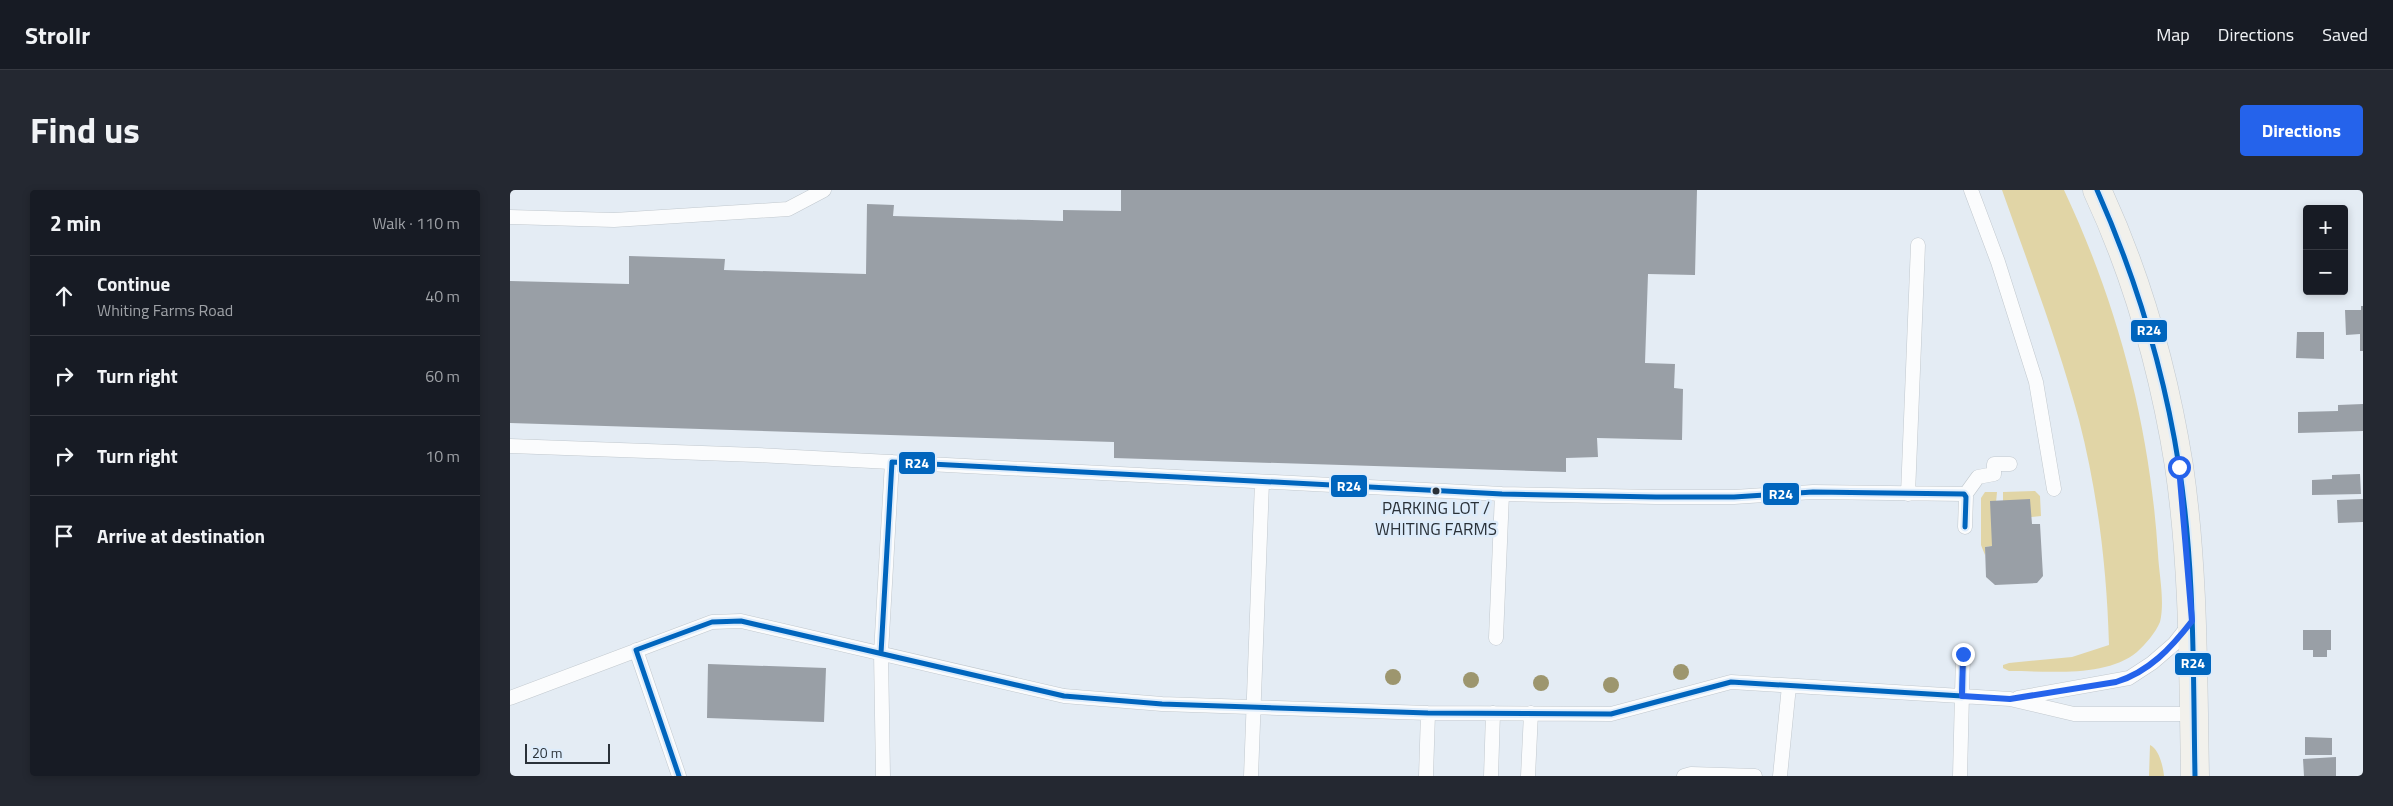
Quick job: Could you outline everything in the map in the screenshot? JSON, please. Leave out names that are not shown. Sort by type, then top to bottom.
[{"type":"main road","points":[[2097,190],[2136,290],[2170,418],[2184,509],[2192,621],[2195,776]]},
{"type":"lane","points":[[510,217],[614,220],[788,209],[824,190]]},
{"type":"lane","points":[[1971,190],[1998,262],[2036,382],[2054,489]]},
{"type":"lane","points":[[1908,494],[1918,246]]},
{"type":"lane","points":[[510,446],[892,462],[1502,494],[1656,497],[1812,492],[1965,495]]},
{"type":"lane","points":[[883,776],[881,653],[892,462]]},
{"type":"lane","points":[[1965,527],[1965,495],[1978,476],[1994,474],[1994,464],[2010,464]]},
{"type":"lane","points":[[1251,776],[1262,482]]},
{"type":"lane","points":[[1496,638],[1502,494]]},
{"type":"lane","points":[[510,698],[712,622],[741,621],[1064,696],[1162,704],[1428,713],[1611,714],[1731,682],[2010,699],[2074,714],[2193,714]]},
{"type":"lane","points":[[2010,699],[2129,678],[2152,663],[2174,644],[2192,621]]},
{"type":"lane","points":[[636,650],[679,776]]},
{"type":"lane","points":[[1960,776],[1963,654]]},
{"type":"lane","points":[[1780,776],[1789,686]]},
{"type":"lane","points":[[1426,776],[1428,713]]},
{"type":"lane","points":[[1491,776],[1493,713]]},
{"type":"lane","points":[[1528,776],[1531,713]]},
{"type":"lane","points":[[1684,776],[1691,774],[1756,776]]},
{"type":"shaded area","points":[[2002,190],[2064,190],[2100,277],[2128,367],[2139,413],[2148,459],[2154,506],[2162,597],[2161,614],[2156,630],[2137,652],[2109,666],[2076,671],[2041,672],[2009,671],[2003,668],[2003,665],[2009,663],[2072,657],[2109,645],[2104,560],[2086,448],[2062,362]]},
{"type":"shaded area","points":[[2035,491],[2040,496],[2041,516],[2031,517],[2003,501],[2003,492]]},
{"type":"shaded area","points":[[1985,492],[1997,492],[1992,546],[1985,547],[1985,555],[1981,545],[1981,498]]},
{"type":"shaded area","points":[[2150,745],[2158,754],[2164,776],[2149,776]]},
{"type":"building","points":[[1121,190],[1697,190],[1695,275],[1648,274],[1645,363],[1675,364],[1674,388],[1683,389],[1682,440],[1597,438],[1598,457],[1566,458],[1566,472],[1114,458],[1114,442],[510,423],[510,281],[629,284],[629,256],[725,259],[724,270],[866,274],[867,204],[894,205],[893,216],[1063,221],[1063,210],[1121,211]]},
{"type":"building","points":[[2361,306],[2363,306],[2363,351],[2360,351],[2360,334],[2346,335],[2345,310],[2361,310]]},
{"type":"building","points":[[2297,332],[2324,332],[2324,359],[2296,358]]},
{"type":"building","points":[[2363,404],[2363,431],[2298,433],[2298,412],[2338,411],[2338,405]]},
{"type":"building","points":[[2360,474],[2361,494],[2312,495],[2312,480],[2332,479],[2332,475]]},
{"type":"building","points":[[2030,499],[2032,524],[2040,524],[2043,576],[2037,583],[1995,585],[1986,577],[1985,547],[1992,546],[1990,501]]},
{"type":"building","points":[[2363,499],[2363,522],[2338,523],[2337,500]]},
{"type":"building","points":[[2303,630],[2331,630],[2331,650],[2327,650],[2327,657],[2313,657],[2313,650],[2303,650]]},
{"type":"building","points":[[708,664],[826,668],[824,722],[707,718]]},
{"type":"building","points":[[2305,737],[2332,738],[2332,755],[2305,755]]},
{"type":"building","points":[[2336,757],[2336,776],[2304,776],[2303,759]]},
{"type":"transit line","name":"R24","points":[[2097,190],[2124,257],[2147,325],[2173,430],[2184,504],[2191,582],[2195,776]]},
{"type":"transit line","name":"R24","points":[[881,653],[892,462],[1502,494],[1656,497],[1734,497],[1813,492],[1964,494],[1966,497],[1965,527]]},
{"type":"transit line","name":"R24","points":[[679,776],[636,650],[712,622],[741,621],[1064,696],[1162,704],[1428,713],[1611,714],[1731,682],[1962,696],[1963,654]]},
{"type":"place","name":"PARKING LOT / WHITING FARMS","points":[[1436,491]]},
{"type":"route","points":[[1963,654],[1962,696],[2010,699],[2116,682],[2129,678],[2152,663],[2174,644],[2192,621],[2179,467]]}]
